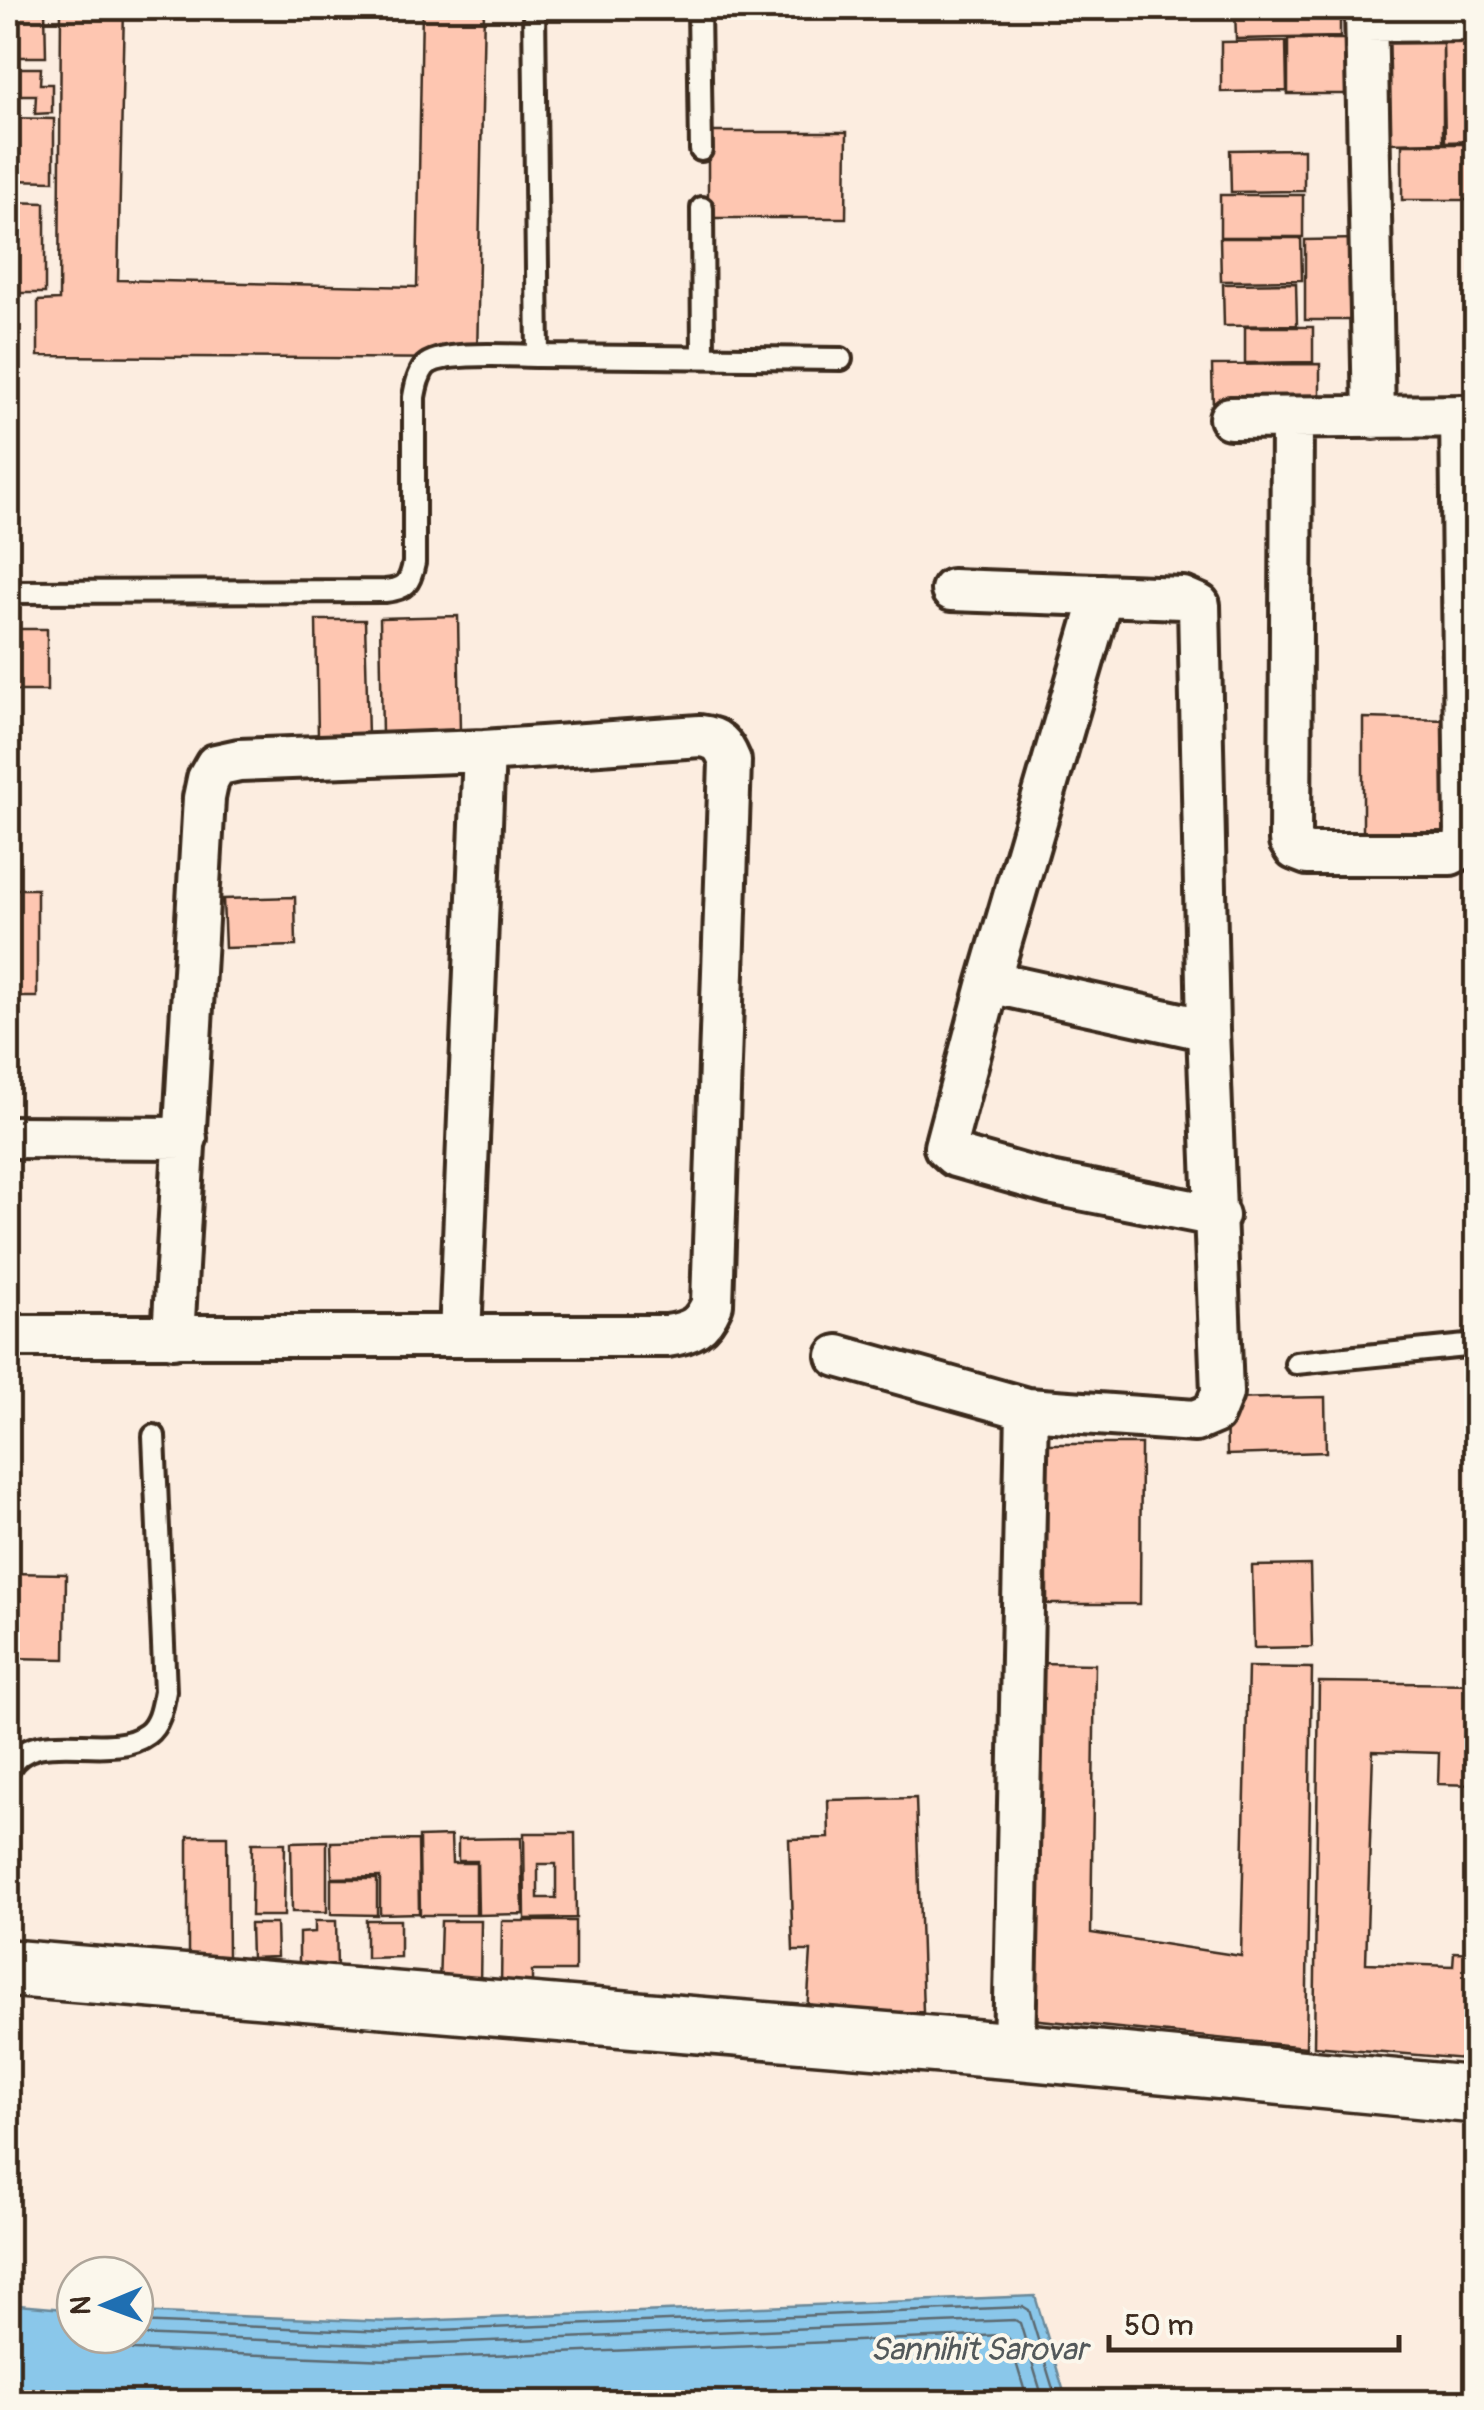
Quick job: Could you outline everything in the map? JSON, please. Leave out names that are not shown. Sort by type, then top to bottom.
[{"type":"street","points":[[1374,418],[1366,14],[1476,20]]},
{"type":"street","points":[[1230,418],[1469,416],[1466,831],[1465,844],[1450,854],[1308,854],[1290,841],[1292,418]]},
{"type":"street","points":[[838,1356],[1027,1409],[1195,1421],[1214,1413],[1222,1393],[1208,1030],[1199,605],[1183,598],[952,590]]},
{"type":"street","points":[[1102,595],[988,982],[945,1147],[955,1156],[1050,1183],[1218,1216]]},
{"type":"street","points":[[8,1336],[173,1337],[668,1336],[689,1333],[704,1322],[712,1304],[730,761],[723,745],[713,737],[700,736],[484,751],[238,760],[216,765],[204,798],[173,1337]]},
{"type":"street","points":[[460,1336],[484,751]]},
{"type":"street","points":[[988,982],[1208,1030]]},
{"type":"street","points":[[8,1137],[186,1138]]},
{"type":"street","points":[[1014,2051],[1027,1409]]},
{"type":"street","points":[[8,1968],[1014,2051],[1476,2095]]},
{"type":"lane","points":[[534,8],[538,356]]},
{"type":"lane","points":[[700,8],[700,150]]},
{"type":"lane","points":[[702,208],[703,357]]},
{"type":"lane","points":[[8,592],[402,590],[411,580],[414,563],[414,397],[418,377],[428,363],[444,357],[840,359]]},
{"type":"lane","points":[[1296,1363],[1476,1345]]},
{"type":"lane","points":[[8,1770],[14,1757],[36,1748],[126,1743],[147,1734],[160,1716],[164,1692],[154,1436]]},
{"type":"water","name":"Sannihit Sarovar","points":[[1035,2296],[1067,2402],[8,2402],[8,2304],[55,2308],[55,2355],[155,2355],[155,2313],[389,2322]]},
{"type":"building","points":[[8,8],[45,8],[46,57],[8,57]]},
{"type":"building","points":[[61,8],[124,8],[118,280],[417,287],[422,8],[484,8],[477,359],[38,356],[38,301],[59,300]]},
{"type":"building","points":[[1235,8],[1340,8],[1340,37],[1236,39]]},
{"type":"building","points":[[1443,37],[1443,142],[1385,143],[1384,38]]},
{"type":"building","points":[[1288,39],[1351,39],[1351,94],[1288,94]]},
{"type":"building","points":[[1286,41],[1287,91],[1221,92],[1221,42]]},
{"type":"building","points":[[1443,42],[1476,42],[1476,141],[1445,142]]},
{"type":"building","points":[[8,68],[41,68],[40,84],[52,84],[52,113],[35,114],[36,95],[8,95]]},
{"type":"building","points":[[8,118],[54,119],[54,181],[8,180]]},
{"type":"building","points":[[708,132],[847,132],[846,218],[708,218]]},
{"type":"building","points":[[1402,144],[1476,144],[1476,200],[1402,200]]},
{"type":"building","points":[[1304,149],[1304,191],[1231,192],[1230,150]]},
{"type":"building","points":[[1220,195],[1303,195],[1303,237],[1220,237]]},
{"type":"building","points":[[8,202],[45,203],[45,293],[8,293]]},
{"type":"building","points":[[1220,238],[1301,238],[1302,280],[1221,281]]},
{"type":"building","points":[[1357,239],[1357,320],[1305,320],[1305,240]]},
{"type":"building","points":[[1296,283],[1297,325],[1224,326],[1223,284]]},
{"type":"building","points":[[1245,327],[1313,327],[1313,362],[1245,363]]},
{"type":"building","points":[[1320,364],[1320,409],[1213,410],[1212,365]]},
{"type":"building","points":[[458,616],[460,733],[382,735],[380,618]]},
{"type":"building","points":[[316,620],[365,620],[368,736],[318,737]]},
{"type":"building","points":[[8,629],[47,629],[47,691],[8,691]]},
{"type":"building","points":[[1363,718],[1449,720],[1450,835],[1363,839]]},
{"type":"building","points":[[8,889],[37,889],[37,997],[8,997]]},
{"type":"building","points":[[295,897],[296,946],[225,948],[223,899]]},
{"type":"building","points":[[1325,1397],[1326,1452],[1227,1455],[1226,1399]]},
{"type":"building","points":[[1047,1444],[1141,1444],[1140,1604],[1047,1604]]},
{"type":"building","points":[[1310,1565],[1312,1647],[1254,1648],[1252,1566]]},
{"type":"building","points":[[8,1573],[66,1574],[65,1659],[8,1658]]},
{"type":"building","points":[[1036,1663],[1095,1664],[1091,1933],[1241,1956],[1248,1667],[1312,1668],[1306,2047],[1031,2019]]},
{"type":"building","points":[[1319,1682],[1476,1684],[1476,1785],[1438,1784],[1439,1753],[1373,1751],[1366,1963],[1453,1966],[1454,1952],[1476,1953],[1476,2060],[1314,2046]]},
{"type":"building","points":[[916,1798],[923,2012],[807,2013],[811,1951],[793,1951],[789,1839],[829,1838],[828,1800]]},
{"type":"building","points":[[524,1833],[575,1833],[576,1918],[525,1919]],"holes":[[[538,1864],[556,1864],[556,1898],[538,1898]]]},
{"type":"building","points":[[188,1836],[227,1836],[228,1960],[188,1961]]},
{"type":"building","points":[[451,1836],[452,1863],[476,1863],[476,1915],[420,1915],[419,1837]]},
{"type":"building","points":[[521,1838],[523,1914],[478,1915],[477,1861],[458,1861],[458,1839]]},
{"type":"building","points":[[418,1840],[419,1913],[380,1914],[380,1877],[332,1878],[331,1842]]},
{"type":"building","points":[[327,1841],[327,1912],[292,1912],[291,1842]]},
{"type":"building","points":[[252,1843],[285,1843],[284,1916],[251,1916]]},
{"type":"building","points":[[331,1879],[377,1879],[377,1915],[331,1914]]},
{"type":"building","points":[[366,1920],[400,1920],[400,1957],[366,1958]]},
{"type":"building","points":[[315,1921],[336,1921],[337,1968],[299,1968],[299,1933],[315,1932]]},
{"type":"building","points":[[441,1921],[481,1921],[480,1987],[439,1987]]},
{"type":"building","points":[[502,1921],[575,1921],[575,1971],[532,1971],[532,1987],[501,1987]]},
{"type":"building","points":[[250,1924],[276,1924],[277,1957],[251,1958]]}]
